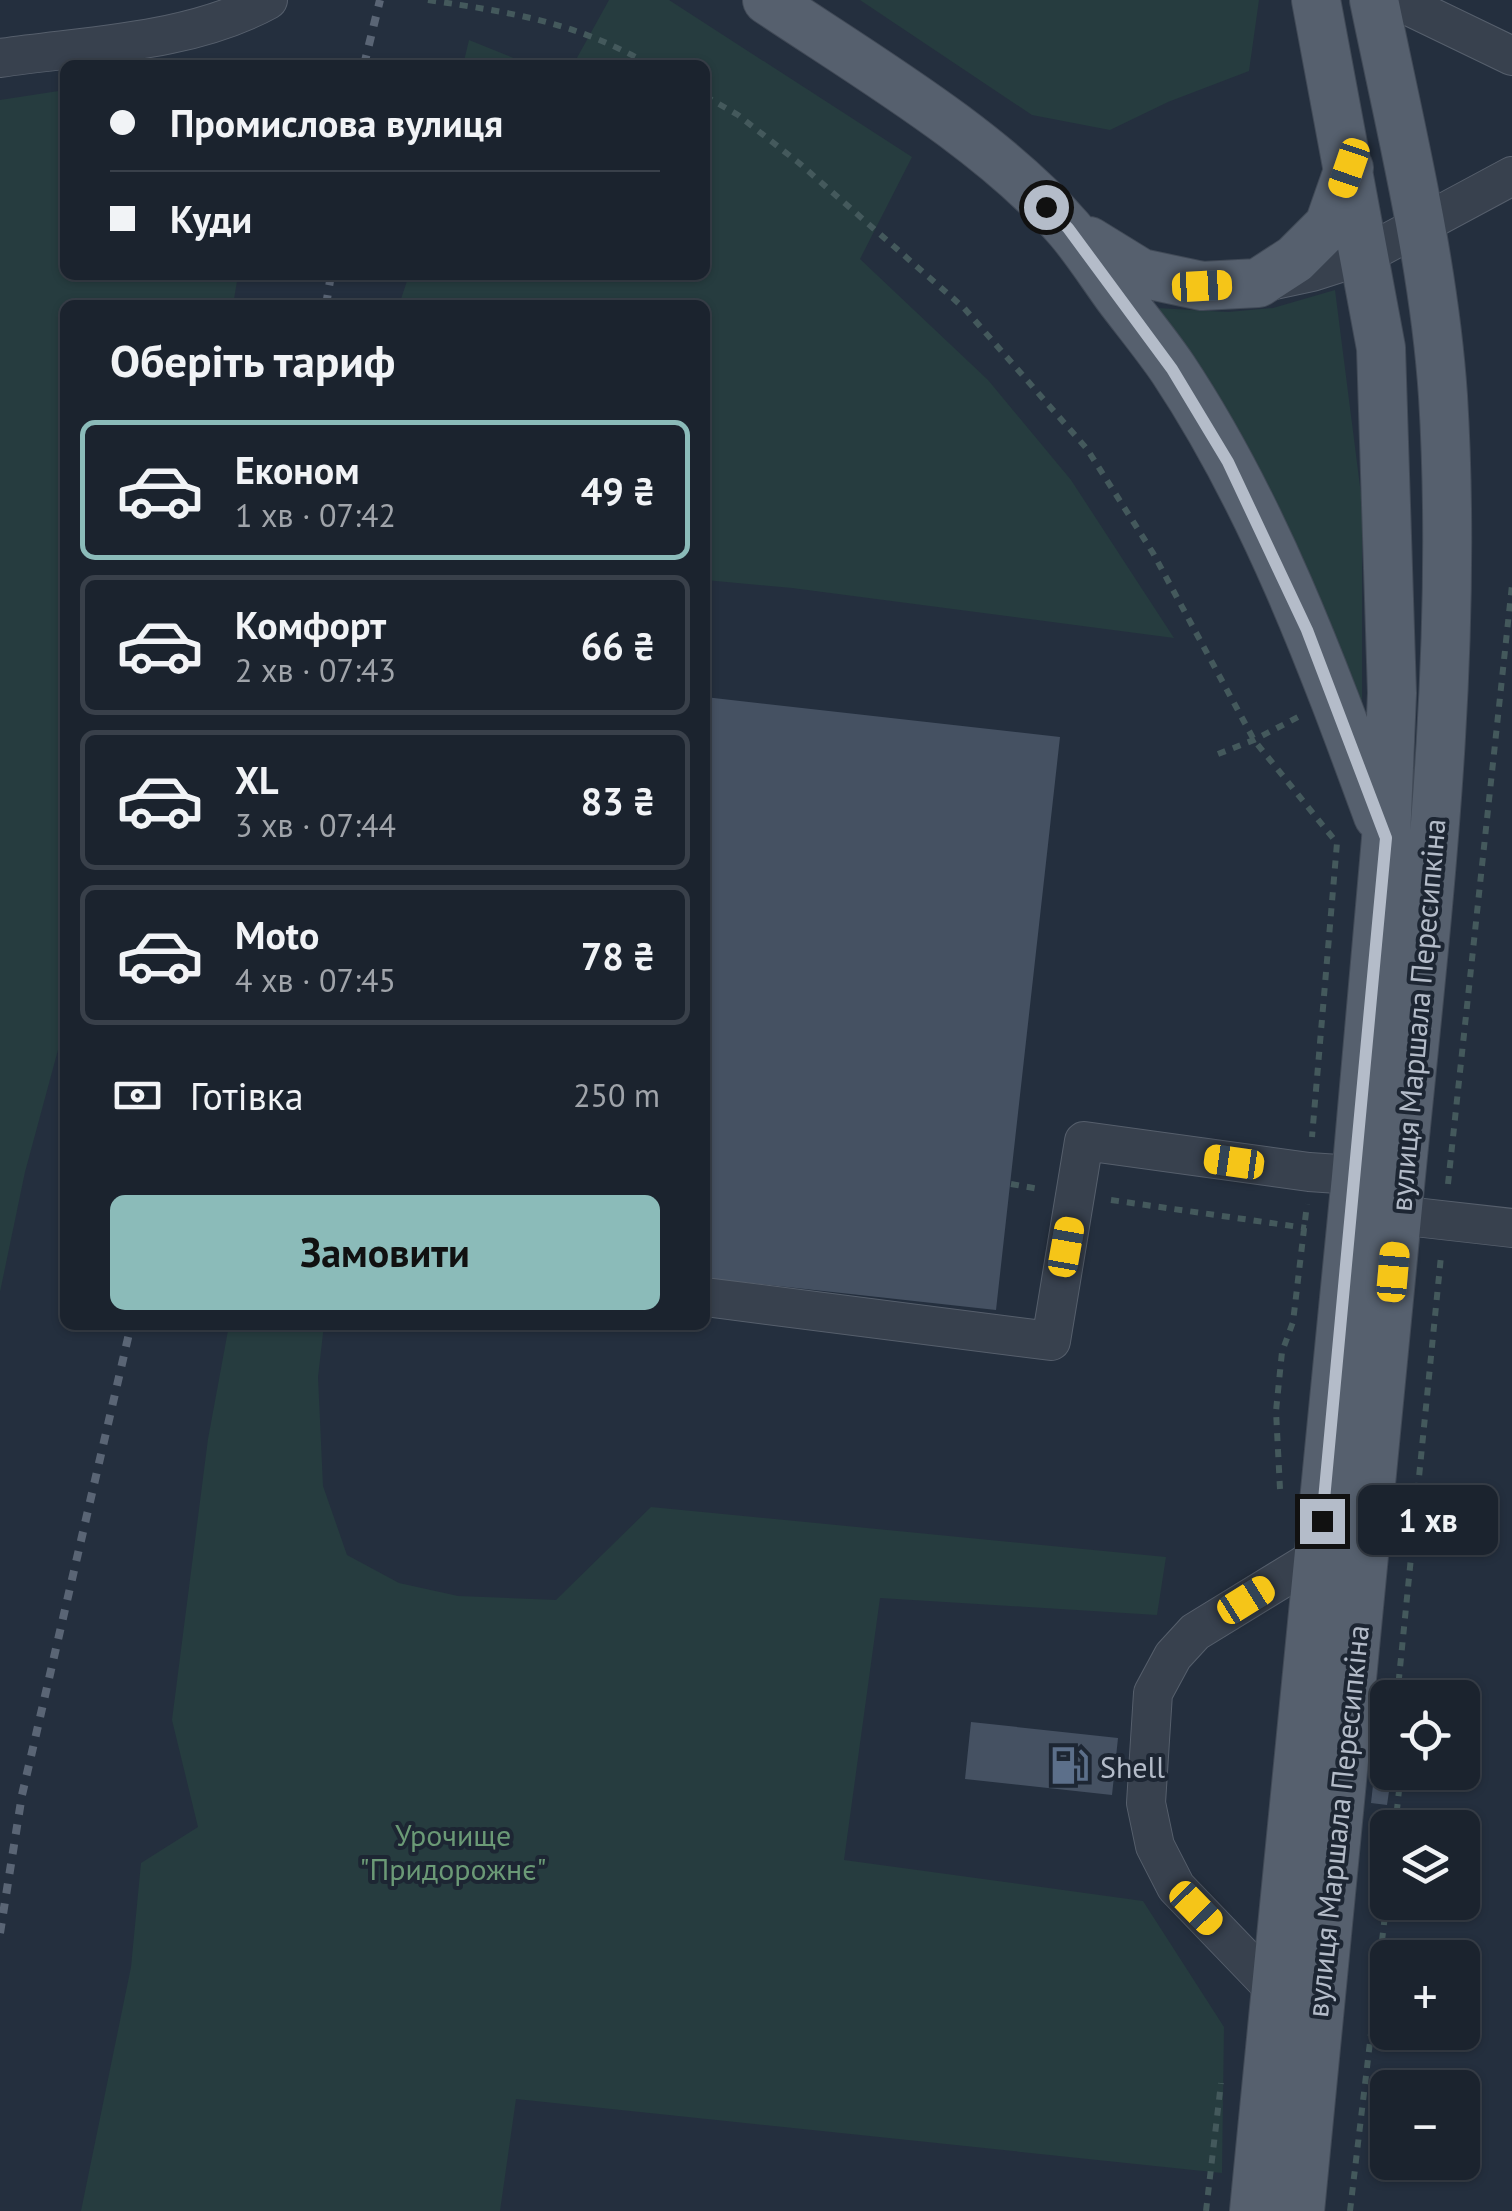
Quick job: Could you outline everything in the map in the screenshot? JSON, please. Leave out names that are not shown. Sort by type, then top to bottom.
[{"type":"main road","points":[[767,0],[912,97],[1002,165],[1068,228],[1172,369],[1228,462],[1293,597],[1386,838]]},
{"type":"main road","points":[[1068,228],[1141,273],[1202,286],[1258,283],[1295,259],[1329,225],[1349,168],[1316,0]]},
{"type":"main road","name":"вулиця Маршала Пересипкіна","points":[[1254,2211],[1319,1556],[1327,1229],[1384,1190],[1426,953],[1439,776],[1450,534],[1442,389],[1420,225],[1374,0]]},
{"type":"main road","name":"вулиця Маршала Пересипкіна","points":[[1300,2211],[1384,1190],[1386,838],[1392,693],[1387,479],[1381,348],[1349,168]]},
{"type":"street","points":[[0,58],[194,30],[242,14],[268,0]]},
{"type":"street","points":[[1396,0],[1512,56]]},
{"type":"street","points":[[1258,283],[1312,272],[1365,255],[1512,176]]},
{"type":"street","points":[[710,1298],[1051,1341],[1084,1141],[1309,1172],[1512,1228]]},
{"type":"street","points":[[1276,1991],[1176,1888],[1156,1846],[1146,1803],[1153,1694],[1173,1656],[1195,1632],[1319,1556]]},
{"type":"path","points":[[428,0],[521,14],[578,29],[640,60]]},
{"type":"path","points":[[710,99],[738,115],[800,163],[964,308],[1088,449],[1153,552],[1254,740],[1337,844],[1309,1172],[1327,1229],[1282,1352],[1276,1411],[1280,1494]]},
{"type":"path","points":[[1447,1193],[1512,585]]},
{"type":"path","points":[[1218,754],[1254,740],[1334,697]]},
{"type":"path","points":[[1010,1184],[1327,1229]]},
{"type":"path","points":[[1399,1680],[1441,1252]]},
{"type":"path","points":[[1350,2211],[1384,1920]]},
{"type":"path","points":[[1206,2211],[1221,2080]]},
{"type":"green space","points":[[609,0],[669,0],[912,157],[860,259],[988,380],[1071,480],[1174,638],[710,580],[710,300],[401,300],[407,280],[710,280],[710,60],[576,60]]},
{"type":"green space","points":[[860,0],[1259,0],[1249,71],[1168,102],[1110,130],[1032,115]]},
{"type":"green space","points":[[469,40],[519,60],[464,60]]},
{"type":"green space","points":[[60,91],[60,280],[237,280],[234,300],[60,300],[60,1042],[25,1172],[0,1292],[0,100]]},
{"type":"green space","points":[[1335,290],[1362,502],[1362,706],[1256,461],[1157,308],[1228,312],[1273,308]]},
{"type":"green space","name":"Урочище \"Придорожнє\"","points":[[228,1330],[323,1330],[318,1377],[323,1486],[347,1555],[399,1583],[458,1596],[556,1600],[651,1507],[1166,1557],[1157,1615],[880,1598],[844,1860],[1143,1901],[1224,2027],[1222,2173],[516,2099],[500,2211],[81,2211],[131,1967],[141,1863],[198,1827],[172,1720],[208,1439]]},
{"type":"building","points":[[710,698],[1060,737],[996,1310],[710,1279]]},
{"type":"building","points":[[971,1722],[1118,1738],[1112,1795],[965,1779]]},
{"type":"building","points":[[1372,1790],[1389,1790],[1387,1805],[1371,1803]]},
{"type":"railway","points":[[365,60],[380,0]]},
{"type":"railway","points":[[327,300],[330,280]]},
{"type":"railway","points":[[0,1933],[22,1795],[130,1330]]},
{"type":"place","name":"Shell","points":[[1070,1766]]},
{"type":"route","points":[[1046,207],[1068,228],[1172,369],[1228,462],[1307,630],[1386,838],[1322,1521]]}]
